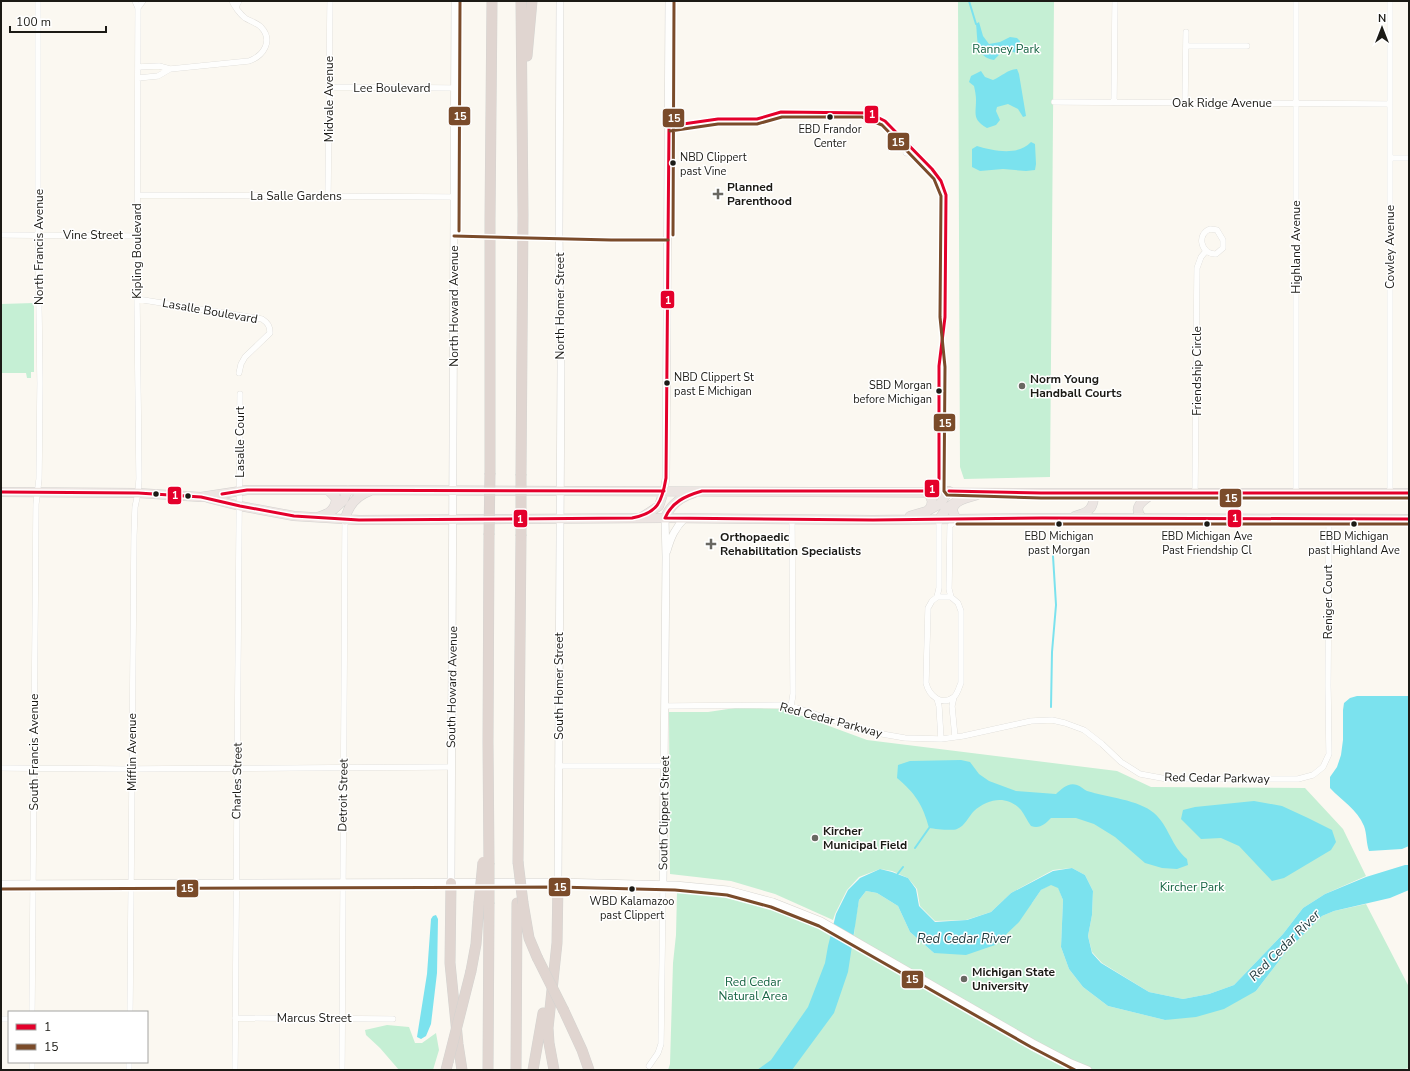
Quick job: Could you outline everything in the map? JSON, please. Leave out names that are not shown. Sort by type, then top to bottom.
[{"type":"highway","points":[[486,1],[491,112]]},
{"type":"highway","points":[[488,1070],[484,904],[488,742],[490,145],[492,1]]},
{"type":"highway","points":[[516,1070],[520,903],[518,862],[523,255],[521,1]]},
{"type":"highway","points":[[522,112],[532,1]]},
{"type":"highway","points":[[554,1070],[549,1044],[548,1028],[558,928],[558,882]]},
{"type":"highway","points":[[451,883],[450,959],[462,1070]]},
{"type":"highway","points":[[520,903],[529,938],[536,957],[564,1011],[582,1050],[589,1070]]},
{"type":"highway","points":[[447,1066],[471,971],[484,904]]},
{"type":"highway","points":[[533,1070],[546,996],[554,967]]},
{"type":"highway","points":[[456,1011],[468,1070]]},
{"type":"main road","points":[[201,497],[240,491],[328,490],[1409,493]]},
{"type":"main road","points":[[328,490],[336,498],[335,504],[331,511]]},
{"type":"main road","points":[[314,518],[331,511],[342,503],[347,496],[348,490]]},
{"type":"main road","points":[[345,520],[350,506],[361,496],[375,490]]},
{"type":"main road","points":[[632,518],[644,516],[657,508],[662,501],[664,491]]},
{"type":"main road","points":[[665,518],[669,509],[677,502],[687,495],[702,491]]},
{"type":"main road","points":[[927,511],[931,507],[932,503],[932,498],[928,491]]},
{"type":"main road","points":[[1,492],[138,493],[201,497],[240,506],[314,518],[345,520],[560,518],[1409,519]]},
{"type":"main road","points":[[898,519],[927,511],[940,504],[949,492]]},
{"type":"main road","points":[[939,519],[949,506],[960,500],[993,492]]},
{"type":"main road","points":[[1066,518],[1090,510],[1093,505],[1094,493]]},
{"type":"main road","points":[[1144,519],[1139,513],[1139,505],[1144,499],[1154,493]]},
{"type":"main road","points":[[359,520],[355,514],[354,508],[355,503],[361,496]]},
{"type":"main road","points":[[957,519],[954,514],[954,507],[960,500]]},
{"type":"street","name":"North Francis Avenue","points":[[37,492],[39,479],[40,383],[38,235],[38,1]]},
{"type":"street","name":"Kipling Boulevard","points":[[135,1],[138,8],[138,493]]},
{"type":"street","points":[[138,8],[143,1]]},
{"type":"street","points":[[138,78],[158,76],[170,70],[256,59],[262,54],[266,41],[266,35],[262,28],[244,17],[239,12],[232,1]]},
{"type":"street","points":[[236,7],[239,1]]},
{"type":"street","name":"Midvale Avenue","points":[[328,196],[330,1]]},
{"type":"street","name":"North Howard Avenue","points":[[453,490],[455,1]]},
{"type":"street","name":"North Homer Street","points":[[560,1],[560,491]]},
{"type":"street","points":[[664,491],[666,478],[668,359],[669,1]]},
{"type":"street","points":[[1114,103],[1115,1]]},
{"type":"street","name":"Highland Avenue","points":[[1296,1],[1296,493]]},
{"type":"street","name":"Cowley Avenue","points":[[1390,1],[1390,492]]},
{"type":"street","points":[[1185,103],[1186,32]]},
{"type":"street","points":[[1186,46],[1247,46]]},
{"type":"street","points":[[138,67],[159,66],[170,70]]},
{"type":"street","name":"Lee Boulevard","points":[[329,87],[455,88]]},
{"type":"street","name":"Oak Ridge Avenue","points":[[1054,102],[1390,104]]},
{"type":"street","points":[[906,153],[911,147]]},
{"type":"street","points":[[1390,158],[1409,158]]},
{"type":"street","name":"La Salle Gardens","points":[[138,195],[454,197]]},
{"type":"street","points":[[1210,229],[1217,230],[1223,240],[1223,248],[1216,254],[1206,251],[1202,244],[1203,235],[1210,229]]},
{"type":"street","name":"Vine Street","points":[[1,235],[137,236]]},
{"type":"street","name":"Friendship Circle","points":[[1195,493],[1197,268],[1206,251]]},
{"type":"street","name":"Lasalle Boulevard","points":[[137,299],[262,319],[268,324],[270,333],[245,357],[241,364],[240,373]]},
{"type":"street","name":"Lasalle Court","points":[[240,394],[240,491]]},
{"type":"street","name":"South Howard Avenue","points":[[451,883],[453,490]]},
{"type":"street","name":"Charles Street","points":[[235,1070],[235,884],[240,491]]},
{"type":"street","name":"South Homer Street","points":[[558,882],[560,491]]},
{"type":"street","name":"South Francis Avenue","points":[[32,1011],[37,492]]},
{"type":"street","name":"Mifflin Avenue","points":[[130,1011],[135,506],[138,493]]},
{"type":"street","name":"South Clippert Street","points":[[649,1066],[658,1053],[661,1044],[665,706],[665,518]]},
{"type":"street","name":"South Clippert Street","points":[[666,557],[672,535],[685,518]]},
{"type":"street","points":[[791,707],[793,694],[792,519]]},
{"type":"street","points":[[937,597],[939,588],[939,519]]},
{"type":"street","points":[[955,737],[952,706],[954,697],[961,683],[961,612],[958,603],[951,597],[949,589],[950,526],[957,519]]},
{"type":"street","name":"Reniger Court","points":[[1328,686],[1329,519]]},
{"type":"street","name":"Detroit Street","points":[[342,1070],[345,520]]},
{"type":"street","points":[[941,738],[939,706],[937,699],[928,690],[926,682],[928,608],[932,601],[937,597],[951,597]]},
{"type":"street","name":"Red Cedar Parkway","points":[[665,706],[773,705],[791,707],[865,731],[905,738],[955,737],[1031,721],[1052,720],[1084,730],[1121,762],[1140,774],[1167,779],[1298,779],[1313,776],[1323,767],[1329,754],[1328,686]]},
{"type":"street","points":[[937,699],[946,700],[954,697]]},
{"type":"street","points":[[558,766],[664,766]]},
{"type":"street","points":[[1,768],[451,767]]},
{"type":"street","points":[[1,884],[558,882],[663,885],[728,890],[773,902],[821,921],[1033,1042],[1071,1063],[1088,1070]]},
{"type":"street","name":"Marcus Street","points":[[235,1018],[393,1019]]},
{"type":"green space","name":"Ranney Park","points":[[958,1],[1054,1],[1050,477],[964,479],[960,467]]},
{"type":"green space","points":[[34,303],[34,372],[31,372],[31,378],[27,378],[26,373],[1,373],[1,304]]},
{"type":"green space","name":"Kircher Park","points":[[735,708],[783,709],[867,740],[1117,771],[1151,787],[1305,788],[1343,829],[1366,876],[1325,894],[1303,908],[1283,934],[1234,985],[1209,994],[1183,999],[1149,992],[1102,963],[1092,952],[1088,936],[1092,915],[1093,891],[1085,875],[1072,868],[1053,870],[1011,893],[991,912],[966,920],[935,921],[920,906],[917,889],[908,878],[892,871],[880,869],[859,877],[847,890],[833,920],[775,894],[731,881],[670,874],[669,712],[708,712]]},
{"type":"green space","name":"Red Cedar Natural Area","points":[[1051,884],[1058,887],[1063,900],[1061,947],[1069,969],[1083,987],[1108,1006],[1165,1020],[1256,991],[1285,953],[1322,916],[1334,911],[1366,904],[1409,987],[1409,1068],[1400,1070],[668,1070],[670,1064],[677,892],[721,895],[754,902],[809,922],[853,949],[855,922],[859,900],[866,891],[877,893],[898,906],[910,932],[934,953],[1032,903],[1041,890]]},
{"type":"green space","points":[[387,1025],[409,1027],[415,1043],[422,1043],[436,1033],[439,1050],[433,1070],[399,1070],[380,1048],[366,1035],[365,1030]]},
{"type":"water","points":[[979,22],[983,36],[989,44],[1000,42],[1010,37],[1017,38],[1020,41],[1019,50],[1016,53],[1006,51],[994,60],[983,55],[980,52],[978,42],[976,24]]},
{"type":"water","points":[[1017,69],[1026,116],[1023,117],[1018,109],[1008,104],[997,107],[996,111],[1000,120],[996,125],[987,128],[979,122],[976,116],[975,90],[974,86],[969,82],[971,76],[981,71],[985,77],[993,80],[1007,72]]},
{"type":"water","points":[[1031,142],[1035,144],[1035,170],[1026,171],[1003,169],[980,171],[972,167],[972,149],[977,146],[998,151],[1013,151],[1026,146]]},
{"type":"water","points":[[1357,696],[1409,696],[1409,846],[1402,849],[1369,851],[1365,829],[1361,820],[1353,810],[1330,788],[1330,777],[1337,767],[1341,755],[1344,703],[1350,698]]},
{"type":"water","points":[[961,760],[970,762],[979,774],[989,781],[1016,791],[1056,794],[1065,786],[1074,784],[1087,791],[1122,799],[1140,805],[1154,813],[1159,818],[1177,848],[1187,859],[1188,865],[1177,869],[1162,868],[1145,863],[1115,837],[1094,824],[1076,818],[1051,818],[1040,826],[1031,826],[1016,805],[1004,800],[985,803],[974,811],[960,828],[955,830],[929,828],[918,800],[897,778],[898,765],[910,761]]},
{"type":"water","points":[[1254,801],[1282,806],[1332,830],[1336,842],[1331,850],[1284,878],[1272,881],[1239,846],[1221,838],[1201,839],[1181,819],[1183,810],[1195,807]]},
{"type":"water","name":"Red Cedar River","points":[[1409,865],[1409,890],[1390,898],[1334,911],[1322,916],[1285,953],[1256,991],[1224,1009],[1196,1017],[1165,1020],[1108,1006],[1083,987],[1069,969],[1061,947],[1063,900],[1058,888],[1051,885],[1041,890],[1019,922],[995,945],[966,955],[934,953],[910,932],[898,906],[877,893],[866,891],[859,900],[848,972],[834,1013],[792,1070],[757,1070],[771,1060],[808,1007],[825,963],[836,914],[848,890],[860,878],[880,869],[908,878],[916,889],[919,906],[935,922],[967,920],[991,912],[1011,893],[1053,871],[1072,868],[1085,875],[1093,891],[1092,915],[1088,936],[1092,953],[1101,963],[1149,992],[1183,999],[1209,994],[1234,985],[1283,934],[1303,908],[1325,894],[1366,877]]},
{"type":"water","points":[[436,915],[438,919],[437,973],[431,1024],[426,1036],[421,1039],[417,1037],[427,974],[431,919]]},
{"type":"waterway","points":[[969,1],[976,24]]},
{"type":"waterway","points":[[1051,707],[1052,652],[1056,605],[1053,556]]},
{"type":"waterway","points":[[915,848],[929,828]]},
{"type":"waterway","points":[[896,876],[903,867]]},
{"type":"transit line","name":"15","points":[[459,231],[460,1]]},
{"type":"transit line","name":"15","points":[[673,235],[674,1]]},
{"type":"transit line","name":"1","points":[[669,126],[718,119],[757,119],[781,112],[869,113],[885,121],[932,169],[941,181],[946,195],[945,317],[939,366],[939,479],[938,483],[934,487],[928,491],[702,491],[680,500],[671,508],[665,518],[873,520],[1042,518],[1409,519]]},
{"type":"transit line","name":"15","points":[[670,131],[718,124],[757,124],[782,117],[862,117],[882,125],[934,179],[941,196],[940,317],[945,367],[944,491],[947,495],[1041,498],[1409,498]]},
{"type":"transit line","name":"1","points":[[1,492],[138,493],[201,497],[294,516],[359,520],[632,518],[648,513],[660,500],[663,494],[666,478],[669,126]]},
{"type":"transit line","name":"15","points":[[454,236],[668,240]]},
{"type":"transit line","name":"1","points":[[222,494],[247,490],[664,491]]},
{"type":"transit line","name":"1","points":[[949,491],[1041,493],[1409,493]]},
{"type":"transit line","name":"15","points":[[957,524],[1409,524]]},
{"type":"transit line","name":"15","points":[[1,889],[558,887],[675,890],[727,895],[771,907],[819,926],[1031,1047],[1075,1070]]},
{"type":"place","name":"EBD Frandor Center","points":[[830,117]]},
{"type":"place","name":"NBD Clippert past Vine","points":[[673,163]]},
{"type":"place","name":"Planned Parenthood","points":[[718,194]]},
{"type":"place","name":"NBD Clippert St past E Michigan","points":[[667,383]]},
{"type":"place","name":"Norm Young Handball Courts","points":[[1022,386]]},
{"type":"place","name":"SBD Morgan before Michigan","points":[[939,391]]},
{"type":"place","name":"EBD Michigan past Morgan","points":[[1059,524]]},
{"type":"place","name":"EBD Michigan Ave Past Friendship Cl","points":[[1207,524]]},
{"type":"place","name":"EBD Michigan past Highland Ave","points":[[1354,524]]},
{"type":"place","name":"Orthopaedic Rehabilitation Specialists","points":[[711,544]]},
{"type":"place","name":"Kircher Municipal Field","points":[[815,838]]},
{"type":"place","name":"WBD Kalamazoo past Clippert","points":[[632,889]]},
{"type":"place","name":"Michigan State University","points":[[964,979]]}]
